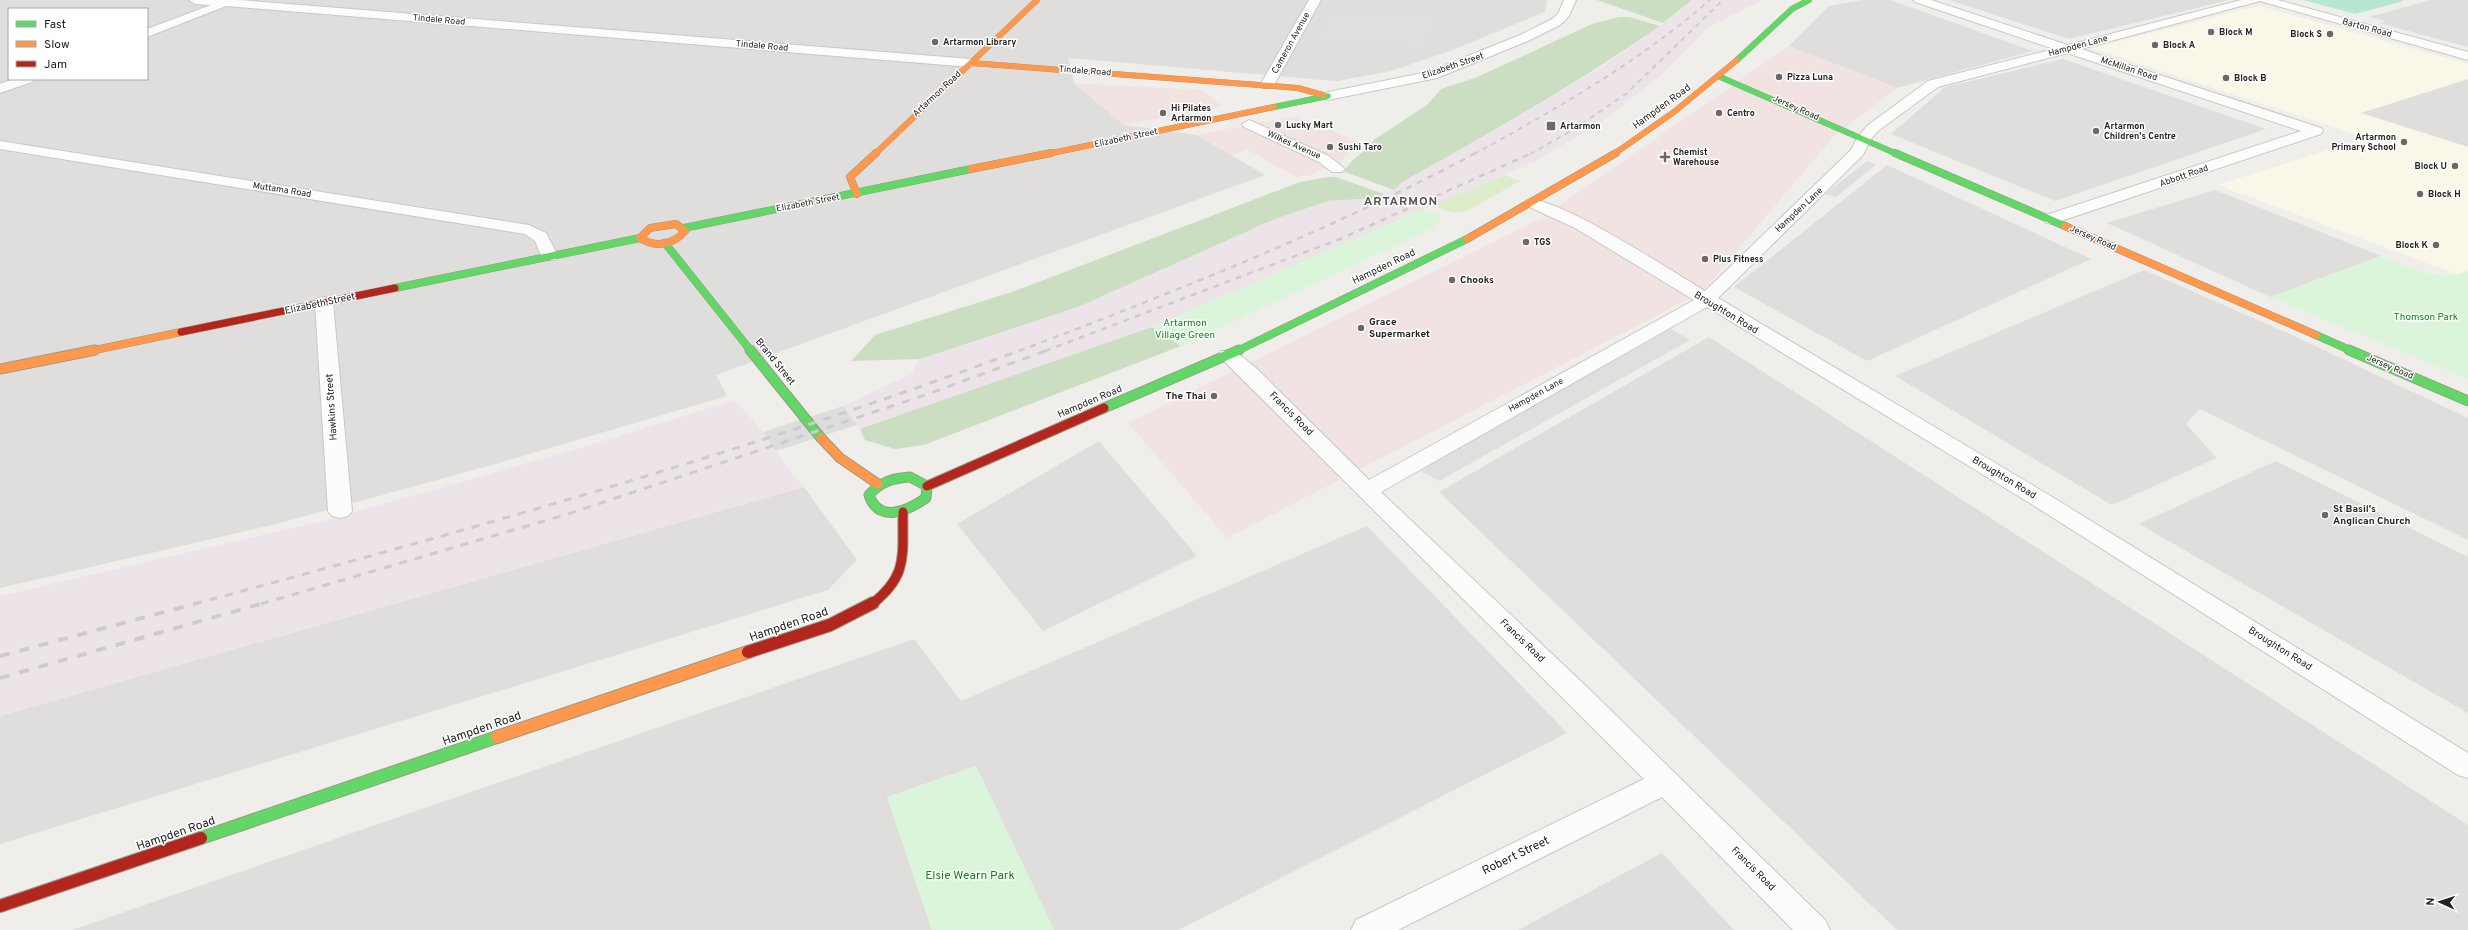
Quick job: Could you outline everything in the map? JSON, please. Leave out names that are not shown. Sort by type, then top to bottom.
[{"type":"street","name":"Tindale Road","points":[[195,0],[229,1],[971,63],[1267,85],[1298,88],[1328,96]]},
{"type":"street","name":"Artarmon Road","points":[[857,194],[850,177],[1037,0]]},
{"type":"street","name":"Cameron Avenue","points":[[1267,85],[1315,0]]},
{"type":"street","name":"Elizabeth Street","points":[[684,228],[857,194],[1262,102],[1328,96],[1432,75],[1466,63],[1556,22],[1563,16],[1570,0]]},
{"type":"street","name":"Hampden Road","points":[[927,486],[1025,441],[1228,355],[1449,248],[1533,203],[1651,130],[1704,90],[1792,9],[1809,0]]},
{"type":"street","name":"McMillan Road","points":[[1919,0],[2316,131]]},
{"type":"street","name":"Hampden Lane","points":[[1367,491],[1705,301],[1825,186],[1858,152],[1864,138],[1873,128],[1933,84],[2255,0]]},
{"type":"street","name":"Barton Road","points":[[2265,0],[2468,56]]},
{"type":"street","points":[[148,33],[229,1]]},
{"type":"street","name":"Jersey Road","points":[[1718,76],[2468,401]]},
{"type":"street","points":[[0,89],[24,80]]},
{"type":"street","points":[[1253,84],[1262,102]]},
{"type":"street","name":"Wilkes Avenue","points":[[1249,124],[1324,159],[1337,169]]},
{"type":"street","name":"Abbott Road","points":[[2052,220],[2316,131]]},
{"type":"street","name":"Muttama Road","points":[[0,145],[529,230],[537,233],[543,239],[549,256]]},
{"type":"street","name":"Broughton Road","points":[[1533,203],[1581,224],[1705,301],[2041,500],[2468,767]]},
{"type":"street","points":[[676,224],[684,228],[684,233],[682,236],[665,243],[646,242],[640,238],[644,232],[655,226],[676,224]]},
{"type":"street","name":"Elizabeth Street","points":[[0,369],[640,238]]},
{"type":"street","name":"Brand Street","points":[[665,243],[830,450],[852,468],[878,484]]},
{"type":"street","name":"Hawkins Street","points":[[324,303],[340,511]]},
{"type":"street","name":"Francis Road","points":[[1228,355],[1249,372],[1367,491],[1814,930]]},
{"type":"street","points":[[905,477],[917,479],[927,486],[928,492],[926,498],[913,509],[903,512],[884,512],[871,506],[868,495],[878,484],[893,478],[905,477]]},
{"type":"street","name":"Hampden Road","points":[[0,906],[793,637],[861,611],[883,597],[896,580],[901,562],[903,512]]},
{"type":"street","name":"Robert Street","points":[[1367,930],[1665,782]]},
{"type":"shaded area","points":[[0,0],[1547,0],[1545,12],[1450,51],[1391,71],[1337,81],[1068,58],[1074,83],[1124,125],[1197,135],[1265,175],[716,375],[727,396],[499,463],[276,524],[0,588]]},
{"type":"shaded area","points":[[1692,0],[1762,0],[1709,27],[1660,76],[1604,120],[1540,159],[1152,327],[860,429],[843,406],[911,374],[920,359],[1078,307],[1275,219],[1328,201],[1377,198],[1393,190],[1402,182],[1490,133],[1603,66],[1660,26]]},
{"type":"shaded area","points":[[1862,0],[1890,0],[2033,51],[1897,88],[1789,46],[1829,6]]},
{"type":"shaded area","points":[[1949,0],[2229,0],[2069,39]]},
{"type":"shaded area","points":[[2431,0],[2468,0],[2468,47],[2379,23],[2386,21],[2369,17]]},
{"type":"shaded area","name":"Artarmon Primary School","points":[[2259,6],[2468,64],[2468,79],[2361,113],[2468,147],[2468,271],[2459,275],[2218,185],[2366,138],[2092,48]]},
{"type":"shaded area","points":[[1333,11],[1434,18],[1424,47],[1319,39]]},
{"type":"shaded area","points":[[1789,46],[1897,88],[1835,135],[1702,292],[1227,538],[1128,423],[1540,219]]},
{"type":"shaded area","points":[[2063,59],[2266,129],[2055,201],[1891,134],[1945,87]]},
{"type":"shaded area","points":[[2468,79],[2468,147],[2360,113]]},
{"type":"shaded area","points":[[1074,83],[1202,90],[1223,106],[1124,125]]},
{"type":"shaded area","points":[[1297,116],[1359,142],[1341,162],[1311,175],[1296,177],[1248,150],[1232,155],[1197,135]]},
{"type":"shaded area","points":[[1867,161],[1876,165],[1836,197],[1825,194]]},
{"type":"shaded area","points":[[1887,165],[2091,259],[1867,361],[1734,287]]},
{"type":"shaded area","points":[[2215,190],[2381,256],[2270,297],[2107,223]]},
{"type":"shaded area","points":[[2144,270],[2292,335],[2468,418],[2468,540],[2200,409],[2186,424],[2217,458],[2112,505],[1895,376]]},
{"type":"shaded area","points":[[1671,329],[1690,340],[1439,481],[1419,470]]},
{"type":"shaded area","points":[[1709,337],[2468,825],[2468,930],[1897,930],[1439,492]]},
{"type":"shaded area","points":[[735,400],[763,432],[786,466],[804,487],[0,716],[0,596],[323,521],[577,449]]},
{"type":"shaded area","points":[[1099,441],[1197,556],[1043,631],[957,524]]},
{"type":"shaded area","points":[[2276,461],[2468,557],[2468,713],[2139,524]]},
{"type":"shaded area","points":[[804,487],[857,560],[828,590],[0,844],[0,716]]},
{"type":"shaded area","points":[[1367,526],[1567,733],[1178,930],[1054,930],[976,766],[887,797],[932,930],[72,930],[914,639],[961,701]]},
{"type":"shaded area","points":[[1662,853],[1734,930],[1518,930]]},
{"type":"green space","points":[[1597,0],[1692,0],[1663,23]]},
{"type":"green space","points":[[2303,0],[2401,0],[2404,1],[2355,14]]},
{"type":"green space","points":[[1619,17],[1629,17],[1660,26],[1629,47],[1501,126],[1402,182],[1394,190],[1345,172],[1349,164],[1375,139],[1427,105],[1441,89],[1475,78],[1592,24]]},
{"type":"green space","points":[[1505,175],[1520,181],[1467,211],[1453,213],[1432,205]]},
{"type":"green space","points":[[1336,177],[1384,194],[1377,198],[1328,201],[1275,219],[1078,307],[920,359],[851,361],[875,335],[1015,291],[1300,182]]},
{"type":"green space","name":"Artarmon Village Green","points":[[1423,209],[1443,217],[1430,230],[1181,346],[1152,327]]},
{"type":"green space","name":"Thomson Park","points":[[2381,256],[2413,269],[2435,274],[2457,274],[2468,271],[2468,379],[2270,297]]},
{"type":"green space","points":[[1152,327],[1181,346],[924,445],[895,449],[865,440],[860,429]]},
{"type":"green space","name":"Elsie Wearn Park","points":[[976,766],[1054,930],[932,930],[887,797]]},
{"type":"pier","points":[[843,406],[857,425],[776,451],[763,432]]},
{"type":"railway","points":[[1474,154],[1536,120],[1626,64],[1683,23],[1710,0]]},
{"type":"railway","points":[[1531,153],[1571,131],[1626,94],[1723,0]]},
{"type":"railway","points":[[1019,351],[1193,283],[1308,234],[1364,209],[1476,153]]},
{"type":"railway","points":[[1045,351],[1340,239],[1531,153]]},
{"type":"railway","points":[[194,604],[403,547],[611,487],[817,422],[1021,350]]},
{"type":"railway","points":[[261,604],[568,514],[928,394],[1048,350]]},
{"type":"railway","points":[[0,656],[198,603]]},
{"type":"railway","points":[[0,678],[264,603]]},
{"type":"traffic: fast","points":[[1737,60],[1792,9],[1809,0]]},
{"type":"traffic: fast","points":[[1718,76],[2065,226]]},
{"type":"traffic: fast","points":[[1274,107],[1328,96]]},
{"type":"traffic: fast","points":[[684,228],[971,169]]},
{"type":"traffic: fast","points":[[395,288],[640,238]]},
{"type":"traffic: fast","points":[[1104,408],[1228,355],[1467,239]]},
{"type":"traffic: fast","points":[[665,243],[821,438]]},
{"type":"traffic: fast","points":[[2316,335],[2468,401]]},
{"type":"traffic: fast","points":[[910,477],[927,486],[926,498],[919,503],[902,511],[893,513],[885,513],[878,510],[872,504],[869,495],[877,486],[892,479],[910,477]]},
{"type":"traffic: fast","points":[[201,838],[497,737]]},
{"type":"traffic: slow","points":[[857,194],[850,177],[1037,0]]},
{"type":"traffic: slow","points":[[1467,239],[1538,200],[1608,158],[1674,112],[1737,60]]},
{"type":"traffic: slow","points":[[971,63],[1298,88],[1323,95]]},
{"type":"traffic: slow","points":[[971,169],[1274,107]]},
{"type":"traffic: slow","points":[[676,224],[685,231],[676,240],[664,244],[651,244],[640,238],[650,228],[676,224]]},
{"type":"traffic: slow","points":[[2065,226],[2316,335]]},
{"type":"traffic: slow","points":[[0,369],[181,332]]},
{"type":"traffic: slow","points":[[821,438],[840,458],[878,484]]},
{"type":"traffic: slow","points":[[497,737],[748,652]]},
{"type":"traffic: jam","points":[[181,332],[395,288]]},
{"type":"traffic: jam","points":[[927,486],[1104,408]]},
{"type":"traffic: jam","points":[[748,652],[830,625],[872,604],[887,592],[900,571],[903,546],[903,512]]},
{"type":"traffic: jam","points":[[0,906],[201,838]]},
{"type":"place","name":"Block M","points":[[2211,32]]},
{"type":"place","name":"Block S","points":[[2330,34]]},
{"type":"place","name":"Artarmon Library","points":[[935,42]]},
{"type":"place","name":"Block A","points":[[2155,45]]},
{"type":"place","name":"Pizza Luna","points":[[1779,77]]},
{"type":"place","name":"Block B","points":[[2226,78]]},
{"type":"place","name":"Hi Pilates Artarmon","points":[[1163,113]]},
{"type":"place","name":"Centro","points":[[1719,113]]},
{"type":"place","name":"Lucky Mart","points":[[1278,125]]},
{"type":"place","name":"Artarmon","points":[[1551,126]]},
{"type":"place","name":"Artarmon Children's Centre","points":[[2096,131]]},
{"type":"place","name":"Artarmon Primary School","points":[[2404,142]]},
{"type":"place","name":"Sushi Taro","points":[[1330,147]]},
{"type":"place","name":"Chemist Warehouse","points":[[1665,157]]},
{"type":"place","name":"Block U","points":[[2455,166]]},
{"type":"place","name":"Block H","points":[[2420,194]]},
{"type":"place","name":"TGS","points":[[1526,242]]},
{"type":"place","name":"Block K","points":[[2436,245]]},
{"type":"place","name":"Plus Fitness","points":[[1705,259]]},
{"type":"place","name":"Chooks","points":[[1452,280]]},
{"type":"place","name":"Grace Supermarket","points":[[1361,328]]},
{"type":"place","name":"The Thai","points":[[1214,396]]},
{"type":"place","name":"St Basil's Anglican Church","points":[[2325,515]]},
{"type":"district","name":"ARTARMON","points":[[1401,202]]}]
